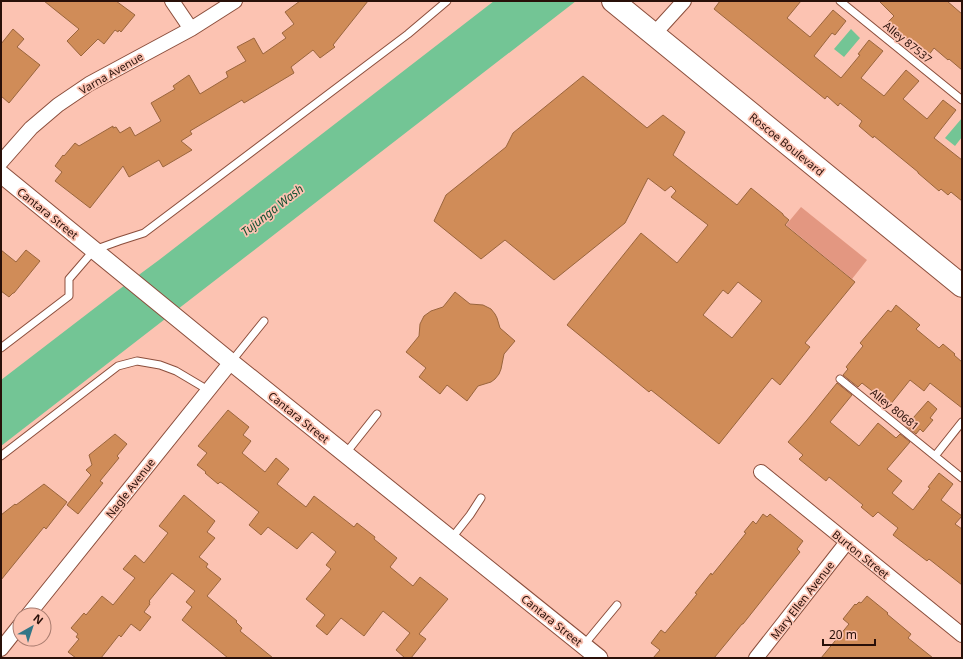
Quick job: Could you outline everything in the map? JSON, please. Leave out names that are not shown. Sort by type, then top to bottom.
[{"type":"main road","name":"Roscoe Boulevard","points":[[613,1],[962,286]]},
{"type":"street","points":[[172,1],[191,29]]},
{"type":"street","name":"Varna Avenue","points":[[1,162],[31,128],[58,105],[88,84],[191,29],[235,1]]},
{"type":"street","points":[[654,34],[684,1]]},
{"type":"street","name":"Cantara Street","points":[[1,174],[598,658]]},
{"type":"street","name":"Nagle Avenue","points":[[34,607],[231,362]]},
{"type":"street","name":"Burton Street","points":[[761,472],[962,635]]},
{"type":"street","name":"Mary Ellen Avenue","points":[[756,658],[847,542]]},
{"type":"street","points":[[1,649],[12,635]]},
{"type":"lane","points":[[1,348],[69,296],[69,279],[94,250],[144,233],[408,34],[447,1]]},
{"type":"lane","name":"Alley 87537","points":[[840,1],[962,100]]},
{"type":"lane","points":[[231,362],[264,321]]},
{"type":"lane","points":[[1,456],[118,366],[137,361],[160,365],[176,371],[208,390]]},
{"type":"lane","name":"Alley 80681","points":[[840,379],[962,478]]},
{"type":"lane","points":[[346,454],[377,414]]},
{"type":"lane","points":[[935,456],[962,422]]},
{"type":"lane","points":[[451,539],[481,498]]},
{"type":"lane","points":[[583,646],[617,605]]},
{"type":"shaded area","points":[[801,207],[867,260],[852,279],[786,225]]},
{"type":"water","name":"Tujunga Wash","points":[[494,1],[576,1],[1,446],[1,380]]},
{"type":"water","points":[[851,29],[860,38],[844,57],[834,49]]},
{"type":"water","points":[[962,118],[962,137],[955,146],[945,138]]},
{"type":"building","points":[[44,1],[116,1],[135,15],[121,32],[119,30],[118,32],[115,30],[104,44],[98,39],[81,56],[67,41],[79,29]]},
{"type":"building","points":[[300,1],[368,1],[333,45],[335,47],[320,58],[313,50],[291,67],[294,73],[244,103],[242,100],[190,131],[192,134],[181,141],[192,150],[163,167],[159,160],[129,177],[123,166],[90,208],[55,181],[62,172],[55,166],[75,143],[79,146],[113,126],[113,128],[116,127],[120,133],[130,127],[135,136],[161,121],[151,103],[175,89],[173,86],[189,75],[200,94],[228,77],[226,72],[246,61],[237,47],[254,38],[263,54],[286,38],[282,33],[294,24],[285,12]]},
{"type":"building","points":[[720,1],[801,1],[787,18],[810,37],[833,10],[846,21],[835,35],[832,33],[814,56],[841,78],[860,55],[858,54],[869,40],[883,51],[861,78],[884,96],[906,70],[919,81],[903,99],[927,119],[943,100],[956,110],[934,138],[962,160],[962,201],[951,192],[948,195],[941,189],[939,191],[874,136],[873,138],[859,126],[862,121],[840,103],[838,106],[827,96],[825,99],[714,9]]},
{"type":"building","points":[[879,1],[947,1],[962,14],[962,70],[934,48],[928,56],[895,30],[888,22],[894,16]]},
{"type":"building","points":[[13,29],[24,39],[17,47],[40,65],[9,103],[1,96],[1,44]]},
{"type":"building","points":[[583,76],[647,128],[663,115],[685,132],[673,155],[737,205],[751,188],[789,220],[785,225],[855,282],[805,343],[810,347],[780,385],[772,378],[719,444],[651,390],[649,392],[567,325],[641,233],[677,263],[708,225],[671,197],[676,191],[671,186],[665,191],[648,178],[625,223],[554,280],[505,240],[481,259],[434,221],[446,195],[506,147],[513,133]],"holes":[[[738,282],[762,301],[732,338],[703,315],[723,290],[728,294]]]},
{"type":"building","points":[[1,250],[16,262],[26,250],[40,261],[9,297],[1,291]]},
{"type":"building","points":[[455,292],[470,304],[483,305],[491,309],[497,318],[500,328],[515,341],[504,354],[501,369],[495,379],[491,382],[478,386],[467,401],[447,385],[440,394],[419,377],[426,368],[406,352],[419,336],[420,324],[424,316],[431,311],[443,307]]},
{"type":"building","points":[[896,305],[920,325],[916,329],[939,348],[943,344],[962,362],[962,408],[930,383],[924,391],[910,380],[890,405],[862,383],[858,387],[843,375],[848,369],[846,367],[863,346],[860,343],[888,310],[891,312]]},
{"type":"building","points":[[837,383],[852,395],[830,422],[859,446],[878,423],[896,438],[900,434],[910,442],[887,469],[902,481],[892,493],[913,510],[930,488],[928,487],[939,473],[953,484],[941,500],[962,516],[955,524],[962,529],[962,585],[929,559],[927,561],[893,535],[898,528],[878,512],[873,517],[861,507],[863,505],[829,477],[826,481],[799,459],[803,455],[788,442]]},
{"type":"building","points":[[928,401],[937,409],[930,418],[933,420],[923,432],[920,429],[916,434],[906,426]]},
{"type":"building","points":[[228,410],[249,427],[243,435],[251,441],[242,453],[265,472],[276,458],[289,469],[277,484],[306,507],[314,496],[354,527],[357,523],[375,537],[374,539],[397,558],[390,567],[413,586],[420,577],[448,599],[419,634],[426,639],[411,658],[405,658],[396,650],[410,633],[383,611],[364,636],[341,618],[327,635],[316,626],[325,615],[306,599],[331,569],[326,565],[336,552],[312,532],[297,549],[268,527],[261,535],[249,525],[259,512],[222,483],[220,482],[218,484],[197,465],[207,453],[198,446]]},
{"type":"building","points":[[115,434],[127,444],[117,456],[119,458],[100,481],[103,483],[78,514],[67,505],[91,475],[86,470],[92,465],[89,455]]},
{"type":"building","points":[[44,484],[67,502],[46,529],[44,527],[1,580],[1,515]]},
{"type":"building","points":[[184,495],[215,521],[207,532],[215,538],[199,557],[208,564],[206,567],[221,579],[207,596],[237,621],[236,622],[242,628],[240,631],[273,658],[228,658],[182,620],[192,607],[186,602],[195,591],[172,573],[149,601],[150,604],[144,612],[151,617],[140,631],[131,624],[121,637],[119,635],[101,658],[76,658],[68,652],[79,639],[76,637],[78,634],[71,628],[84,613],[86,615],[102,596],[113,605],[135,578],[123,569],[135,555],[144,563],[168,533],[159,526]]},
{"type":"building","points":[[763,514],[767,517],[770,514],[803,541],[797,549],[800,552],[714,658],[653,658],[660,650],[651,643],[661,630],[665,633],[697,594],[695,593],[711,573],[712,575],[746,533],[744,532],[753,521],[756,524]]},
{"type":"building","points":[[867,596],[911,634],[908,638],[933,658],[821,658],[849,624],[843,619],[855,604],[856,605],[859,602],[861,603]]}]
